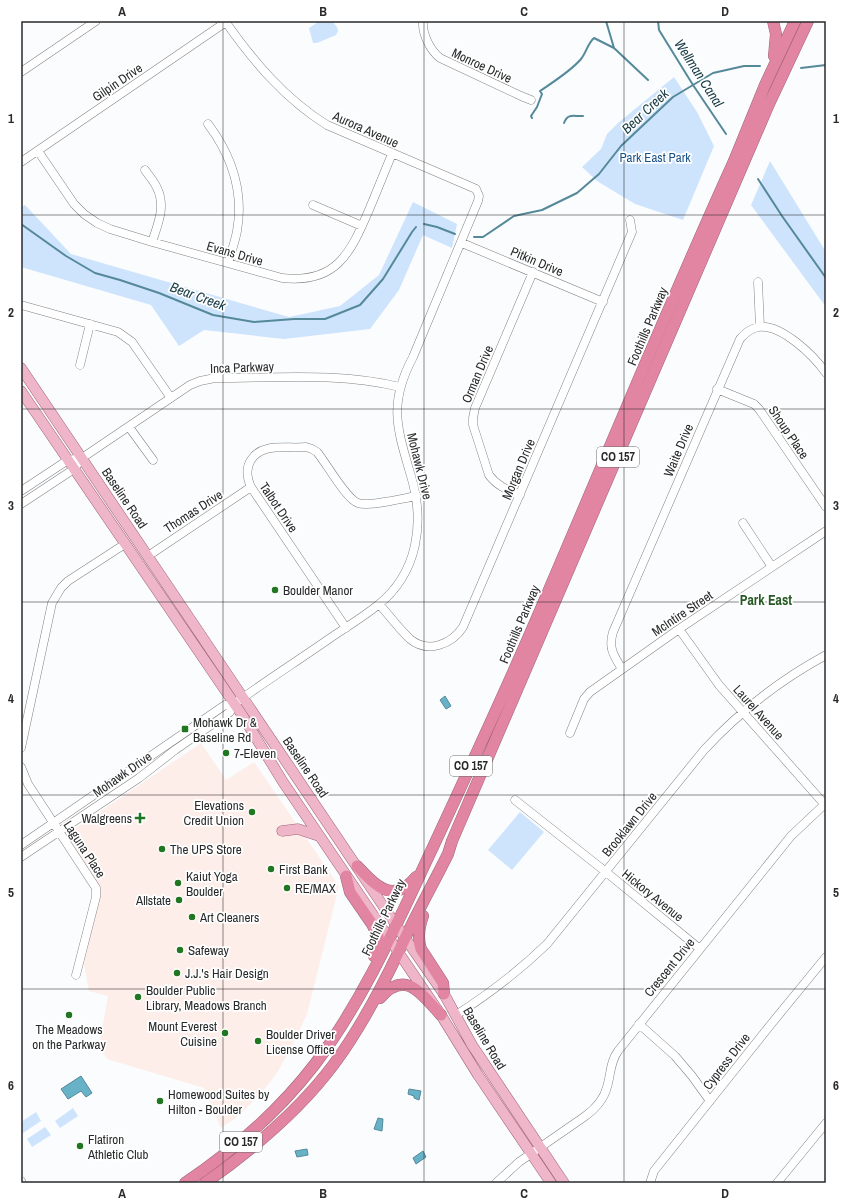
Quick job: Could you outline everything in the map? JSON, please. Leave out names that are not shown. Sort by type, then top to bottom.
[{"type":"highway","points":[[765,85],[774,59],[776,42],[773,21]]},
{"type":"highway","name":"Foothills Parkway","points":[[185,1183],[239,1144],[275,1110],[314,1065],[339,1029],[390,939],[498,708],[683,276],[734,161],[765,85],[796,21]]},
{"type":"highway","name":"Foothills Parkway","points":[[205,1183],[267,1134],[313,1089],[334,1064],[370,1008],[389,974],[398,952],[448,854],[452,841],[766,111],[808,21]]},
{"type":"highway","points":[[444,994],[443,983],[421,949],[418,934],[424,913],[447,864],[448,854]]},
{"type":"highway","points":[[357,866],[370,880],[385,890],[396,892],[409,885],[427,860]]},
{"type":"highway","points":[[346,876],[350,892],[375,930],[379,942],[379,947],[355,992],[350,1010]]},
{"type":"highway","points":[[370,1008],[389,989],[398,985],[406,984],[417,989],[441,1015]]},
{"type":"main road","name":"Baseline Road","points":[[21,368],[444,994],[472,1045],[564,1183]]},
{"type":"main road","name":"Baseline Road","points":[[21,391],[232,705],[257,738],[277,774],[441,1015],[478,1075],[551,1183]]},
{"type":"main road","points":[[282,831],[298,829],[320,837]]},
{"type":"street","points":[[21,72],[96,21]]},
{"type":"street","name":"Monroe Drive","points":[[423,21],[422,26],[425,36],[432,50],[440,58],[531,100]]},
{"type":"street","name":"Gilpin Drive","points":[[21,162],[226,22]]},
{"type":"street","name":"Aurora Avenue","points":[[226,22],[257,63],[304,111],[326,125],[476,189],[479,196],[478,201],[462,243]]},
{"type":"street","points":[[208,124],[225,150],[233,169],[237,184],[239,216],[237,232],[228,263]]},
{"type":"street","name":"Evans Drive","points":[[38,150],[74,204],[84,214],[97,223],[110,229],[152,242],[282,278],[299,279],[316,276],[327,271],[346,256],[355,242],[392,154]]},
{"type":"street","points":[[145,170],[157,188],[162,205],[161,214],[152,242]]},
{"type":"street","points":[[313,205],[362,226]]},
{"type":"street","name":"Morgan Drive","points":[[379,604],[411,639],[418,643],[429,646],[437,646],[452,640],[463,627],[632,232],[630,220]]},
{"type":"street","name":"Pitkin Drive","points":[[462,243],[602,302]]},
{"type":"street","name":"Mohawk Drive","points":[[21,845],[225,705],[232,705],[244,698],[346,628],[379,604],[400,582],[413,555],[417,540],[419,520],[417,496],[398,432],[397,418],[400,387],[406,370],[462,243]]},
{"type":"street","name":"Orman Drive","points":[[520,495],[500,486],[489,475],[472,418],[533,272]]},
{"type":"street","points":[[758,282],[760,327],[774,330],[795,341],[819,363],[826,373]]},
{"type":"street","points":[[21,305],[118,332],[132,342],[171,398]]},
{"type":"street","points":[[80,365],[90,324]]},
{"type":"street","name":"Waite Drive","points":[[622,669],[612,654],[610,647],[612,632],[740,339],[751,330],[760,327]]},
{"type":"street","name":"Inca Parkway","points":[[21,504],[74,469],[82,458],[195,383],[215,378],[341,377],[400,387]]},
{"type":"street","name":"Shoup Place","points":[[717,389],[754,404],[759,409],[826,507]]},
{"type":"street","points":[[129,426],[153,460]]},
{"type":"street","name":"Talbot Drive","points":[[346,628],[251,487],[248,480],[248,464],[253,456],[265,449],[306,447],[317,452],[357,506],[417,496]]},
{"type":"street","name":"Inca Parkway","points":[[21,490],[68,460],[82,458]]},
{"type":"street","name":"Thomas Drive","points":[[148,556],[251,487]]},
{"type":"street","points":[[743,523],[772,567]]},
{"type":"street","name":"McIntire Street","points":[[570,733],[584,699],[590,692],[679,629],[826,531]]},
{"type":"street","points":[[21,748],[52,603],[68,581],[125,544]]},
{"type":"street","name":"Laurel Avenue","points":[[679,629],[719,685],[825,804]]},
{"type":"street","name":"Brooklawn Drive","points":[[456,1015],[501,984],[547,944],[704,750],[722,731],[742,712],[771,689],[802,668],[826,655]]},
{"type":"street","name":"Mohawk Drive","points":[[21,858],[139,778],[181,746],[230,712],[232,705]]},
{"type":"street","name":"Laguna Place","points":[[21,767],[28,784],[96,888],[96,897],[76,975]]},
{"type":"street","name":"Hickory Avenue","points":[[515,800],[700,949]]},
{"type":"street","name":"Crescent Drive","points":[[496,1183],[511,1168],[584,1117],[598,1104],[607,1089],[615,1055],[791,836],[825,804]]},
{"type":"street","name":"Cypress Drive","points":[[650,1183],[654,1171],[826,957]]},
{"type":"street","points":[[639,1024],[675,1056],[710,1101]]},
{"type":"street","points":[[777,1183],[826,1123]]},
{"type":"shaded area","points":[[201,743],[226,780],[254,762],[339,886],[307,1014],[291,1048],[277,1073],[259,1096],[237,1117],[221,1128],[204,1088],[107,1059],[99,1046],[108,996],[89,991],[84,964],[101,892],[64,836]]},
{"type":"green space","points":[[332,21],[337,27],[338,31],[336,35],[317,43],[313,43],[309,28],[318,22]]},
{"type":"green space","name":"Park East Park","points":[[674,77],[697,112],[714,146],[683,220],[635,204],[597,181],[582,167],[601,149],[607,134],[618,123]]},
{"type":"green space","points":[[770,161],[826,252],[826,307],[751,205]]},
{"type":"green space","points":[[413,202],[457,224],[452,248],[423,235],[399,290],[370,329],[284,339],[204,330],[179,346],[151,305],[21,267],[21,207],[25,205],[71,254],[289,317],[340,306],[379,275]]},
{"type":"green space","points":[[520,812],[544,832],[512,870],[488,850]]},
{"type":"green space","points":[[73,1108],[78,1116],[60,1128],[55,1121]]},
{"type":"green space","points":[[36,1112],[41,1121],[23,1133],[21,1130],[21,1122]]},
{"type":"green space","points":[[45,1127],[51,1135],[32,1147],[27,1139]]},
{"type":"water","points":[[445,696],[451,706],[446,709],[440,700]]},
{"type":"water","points":[[81,1076],[92,1093],[86,1097],[81,1091],[68,1099],[61,1089]]},
{"type":"water","points":[[409,1089],[421,1091],[419,1100],[408,1094]]},
{"type":"water","points":[[378,1118],[383,1119],[382,1131],[374,1129]]},
{"type":"water","points":[[307,1149],[308,1155],[297,1157],[295,1151]]},
{"type":"water","points":[[423,1151],[426,1157],[416,1164],[413,1158]]},
{"type":"waterway","points":[[606,21],[614,48]]},
{"type":"waterway","name":"Wellman Canal","points":[[658,21],[659,30],[693,85],[726,134]]},
{"type":"waterway","points":[[532,118],[531,116],[537,107],[542,94],[540,91],[572,68],[583,57],[594,38],[614,48],[648,80]]},
{"type":"waterway","name":"Bear Creek","points":[[801,68],[826,65]]},
{"type":"waterway","name":"Bear Creek","points":[[474,237],[483,237],[514,216],[542,210],[577,193],[599,174],[621,146],[673,97],[713,73],[744,66],[760,66]]},
{"type":"waterway","points":[[564,123],[570,116],[583,116]]},
{"type":"waterway","name":"Wellman Canal","points":[[758,179],[826,278]]},
{"type":"waterway","name":"Bear Creek","points":[[21,224],[66,256],[95,273],[159,293],[213,315],[254,322],[294,319],[325,319],[360,305],[383,279],[416,227]]},
{"type":"waterway","name":"Bear Creek","points":[[424,224],[455,234]]},
{"type":"place","name":"Boulder Manor","points":[[275,590]]},
{"type":"place","name":"Mohawk Dr & Baseline Rd","points":[[185,729]]},
{"type":"place","name":"7-Eleven","points":[[226,753]]},
{"type":"place","name":"Elevations Credit Union","points":[[252,812]]},
{"type":"place","name":"Walgreens","points":[[140,818]]},
{"type":"place","name":"The UPS Store","points":[[162,849]]},
{"type":"place","name":"First Bank","points":[[271,869]]},
{"type":"place","name":"Kaiut Yoga Boulder","points":[[178,883]]},
{"type":"place","name":"RE/MAX","points":[[287,888]]},
{"type":"place","name":"Allstate","points":[[179,900]]},
{"type":"place","name":"Art Cleaners","points":[[192,917]]},
{"type":"place","name":"Safeway","points":[[180,950]]},
{"type":"place","name":"J.J.'s Hair Design","points":[[177,973]]},
{"type":"place","name":"Boulder Public Library, Meadows Branch","points":[[138,997]]},
{"type":"place","name":"The Meadows on the Parkway","points":[[69,1015]]},
{"type":"place","name":"Mount Everest Cuisine","points":[[225,1033]]},
{"type":"place","name":"Boulder Driver License Office","points":[[258,1041]]},
{"type":"place","name":"Homewood Suites by Hilton - Boulder","points":[[160,1101]]},
{"type":"place","name":"Flatiron Athletic Club","points":[[80,1146]]},
{"type":"district","name":"Park East","points":[[766,600]]}]
